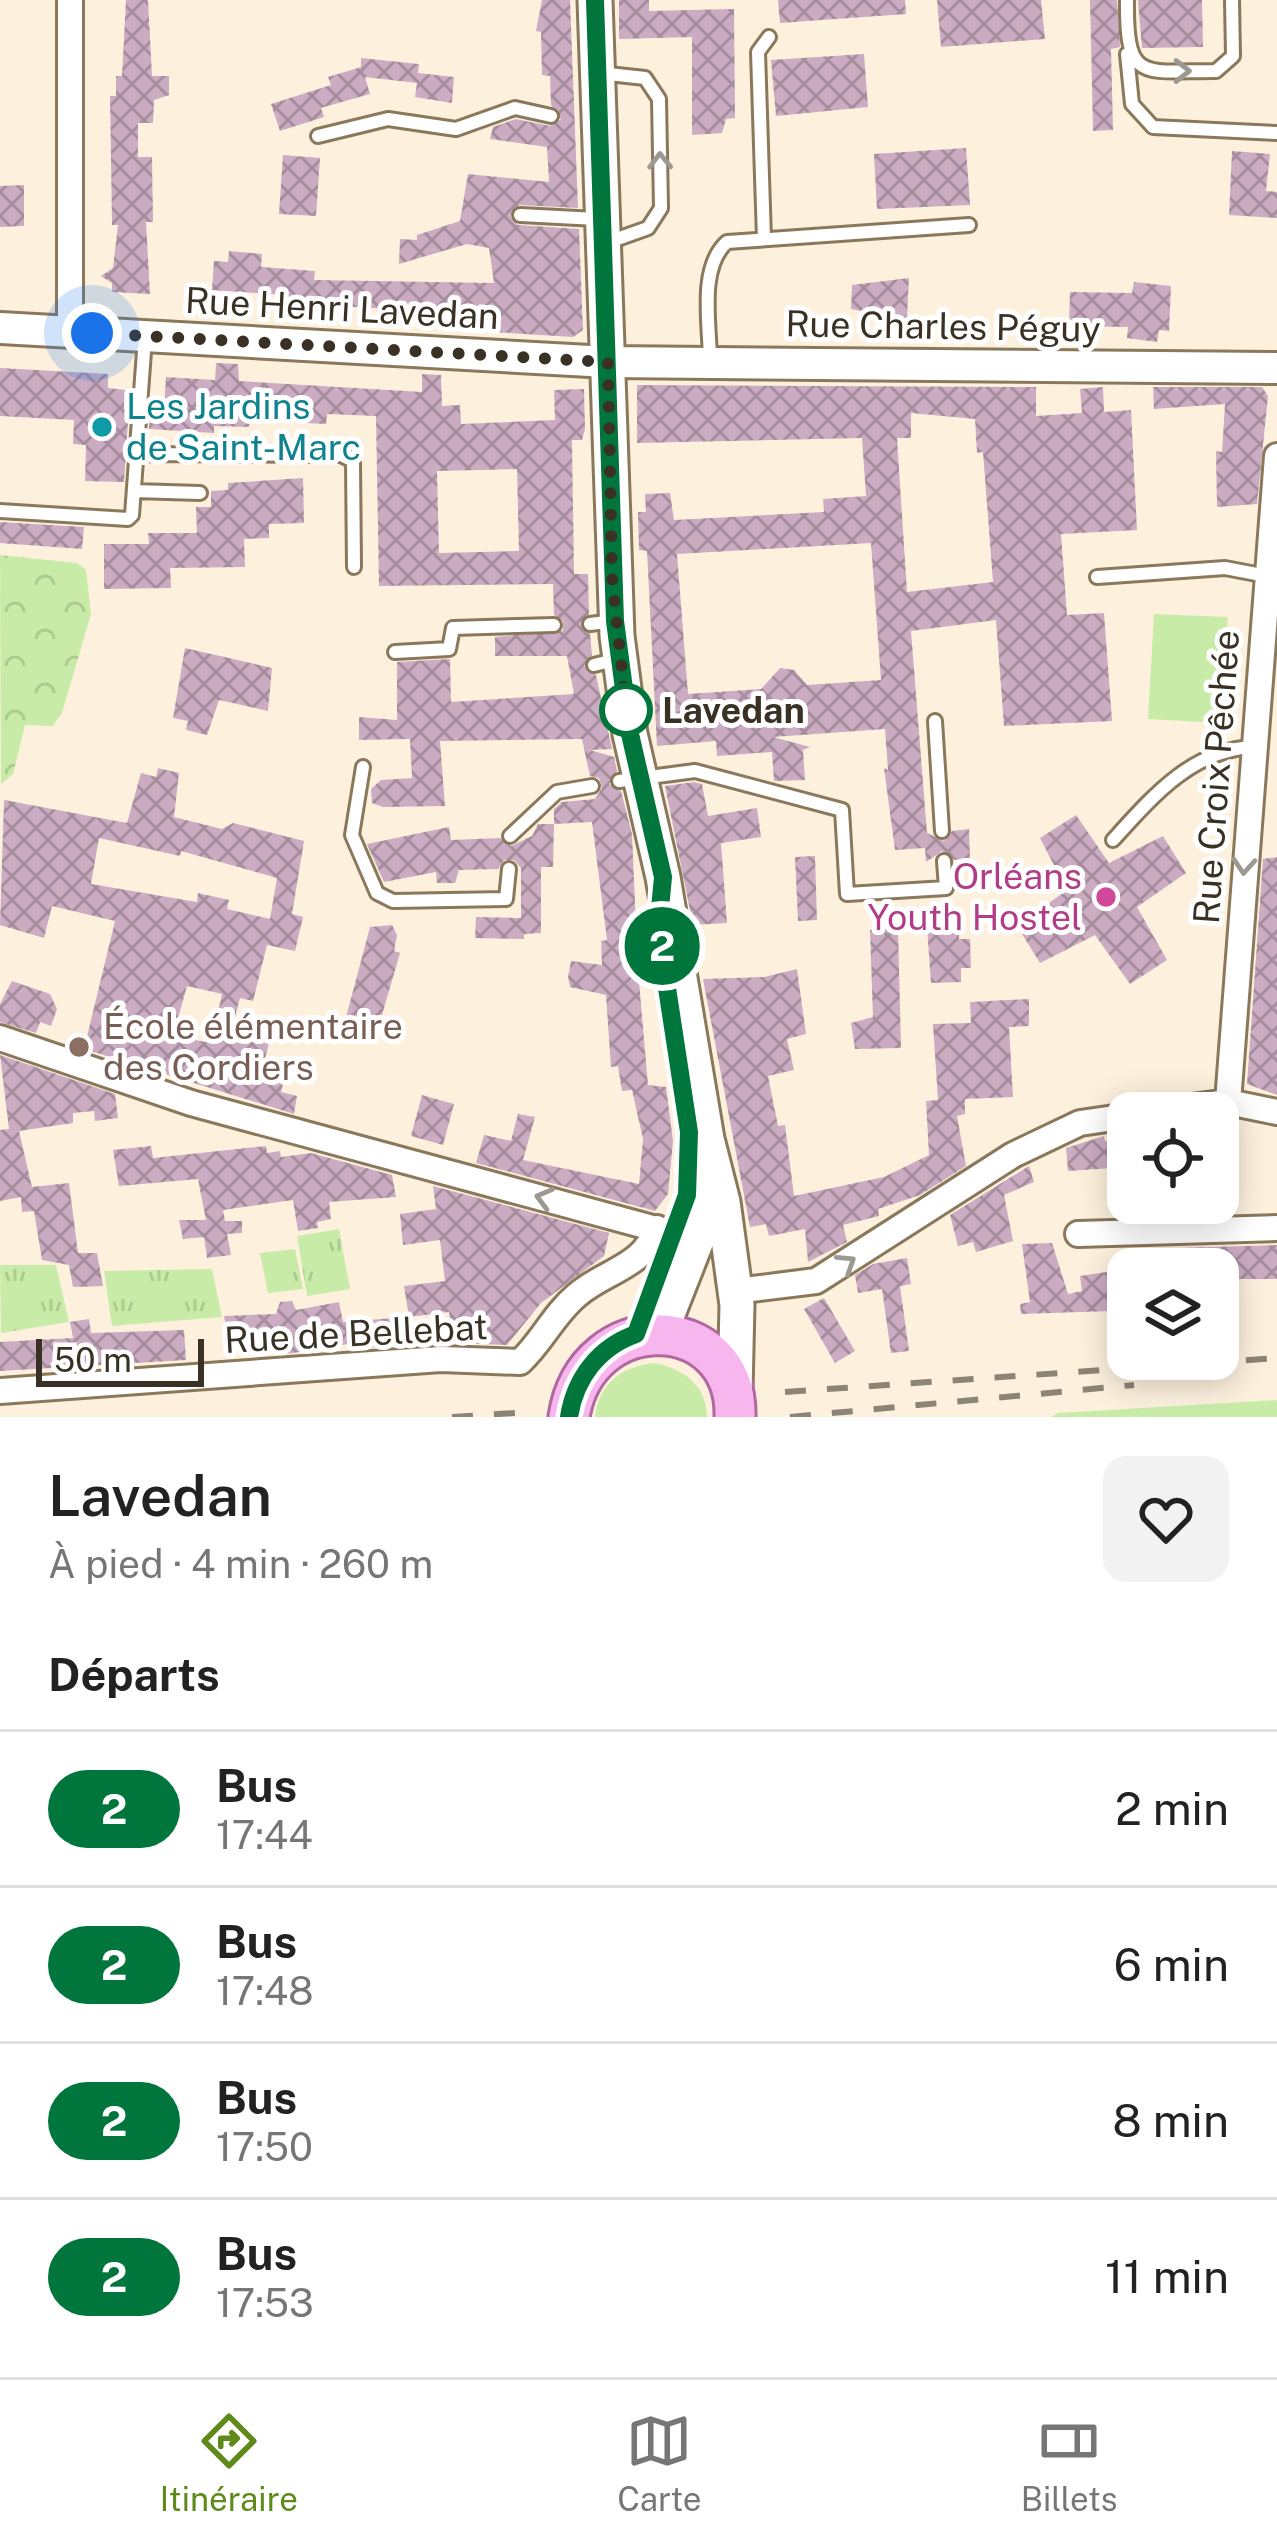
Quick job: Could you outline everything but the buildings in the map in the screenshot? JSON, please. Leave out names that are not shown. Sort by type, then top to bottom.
[{"type":"main road","points":[[595,0],[599,73],[591,115],[605,231],[608,362],[602,622],[629,779],[663,877],[669,951],[723,1202],[736,1291],[735,1404]]},
{"type":"main road","points":[[648,1334],[707,1139]]},
{"type":"main road","points":[[569,1417],[575,1390],[589,1367],[613,1344],[648,1334],[699,1346],[735,1404]]},
{"type":"street","points":[[70,0],[70,332]]},
{"type":"street","name":"Rue Henri Lavedan","points":[[0,328],[608,362]]},
{"type":"street","name":"Rue Charles Péguy","points":[[608,362],[1277,368]]},
{"type":"street","name":"Rue Croix Pêchée","points":[[1229,1092],[1277,456]]},
{"type":"street","points":[[1249,800],[1277,802]]},
{"type":"street","points":[[0,1038],[191,1102],[676,1234]]},
{"type":"street","points":[[1239,1104],[1277,1112]]},
{"type":"street","points":[[736,1291],[816,1281],[1013,1155],[1080,1124],[1107,1120]]},
{"type":"street","points":[[1078,1234],[1277,1228]]},
{"type":"street","name":"Rue de Bellebat","points":[[0,1391],[440,1359],[520,1362],[555,1314],[592,1284],[632,1264],[651,1244],[676,1234]]},
{"type":"lane","points":[[1126,0],[1132,104],[1153,127],[1277,134]]},
{"type":"lane","points":[[1126,47],[1131,58],[1154,71],[1216,71],[1233,56],[1232,0]]},
{"type":"lane","points":[[764,239],[758,52],[770,37]]},
{"type":"lane","points":[[520,215],[605,231],[648,228],[661,208],[659,99],[645,78],[599,73]]},
{"type":"lane","points":[[318,136],[388,118],[456,129],[514,108],[551,116]]},
{"type":"lane","points":[[710,363],[713,256],[727,242],[969,225]]},
{"type":"lane","points":[[0,511],[128,520],[145,337]]},
{"type":"lane","points":[[136,454],[340,455],[353,461],[354,567]]},
{"type":"lane","points":[[134,491],[200,493]]},
{"type":"lane","points":[[1097,577],[1225,568],[1267,576]]},
{"type":"lane","points":[[395,652],[448,649],[453,628],[554,625]]},
{"type":"lane","points":[[934,721],[942,831]]},
{"type":"lane","points":[[1113,840],[1158,791],[1217,749],[1253,747]]},
{"type":"lane","points":[[363,767],[352,835],[377,893],[393,901],[506,899],[509,868]]},
{"type":"lane","points":[[629,779],[694,771],[842,810],[847,894],[946,888],[944,861]]},
{"type":"lane","points":[[510,836],[557,792],[592,786]]},
{"type":"lane","points":[[638,960],[669,951],[689,1132],[687,1195],[676,1234]]},
{"type":"green space","points":[[0,555],[77,563],[86,570],[91,614],[62,713],[53,726],[25,725],[13,774],[1,784]]},
{"type":"green space","points":[[1154,614],[1228,617],[1220,723],[1148,719]]},
{"type":"green space","points":[[339,1229],[350,1289],[307,1296],[297,1236]]},
{"type":"green space","points":[[295,1249],[303,1289],[268,1293],[260,1253]]},
{"type":"green space","points":[[0,1265],[56,1265],[69,1322],[1,1333]]},
{"type":"green space","points":[[212,1269],[222,1317],[112,1326],[104,1271]]},
{"type":"green space","points":[[655,1363],[692,1380],[703,1396],[707,1417],[595,1417],[601,1395],[614,1378]]},
{"type":"green space","points":[[1277,1400],[1277,1417],[1051,1417],[1058,1413]]},
{"type":"railway","points":[[785,1392],[1277,1358]]},
{"type":"railway","points":[[790,1417],[1134,1385]]},
{"type":"railway","points":[[452,1417],[515,1413]]},
{"type":"bus line","name":"2","points":[[569,1417],[575,1390],[589,1367],[613,1344],[636,1334],[687,1195],[689,1132],[677,1028],[658,929],[663,877],[638,777],[615,621],[595,0]]},
{"type":"place","name":"Les Jardins de Saint-Marc","points":[[102,427]]},
{"type":"place","name":"Lavedan","points":[[626,710]]},
{"type":"place","name":"Orléans Youth Hostel","points":[[1106,897]]},
{"type":"place","name":"École élémentaire des Cordiers","points":[[79,1047]]},
{"type":"route","points":[[92,333],[608,362],[612,577],[626,710]]}]
